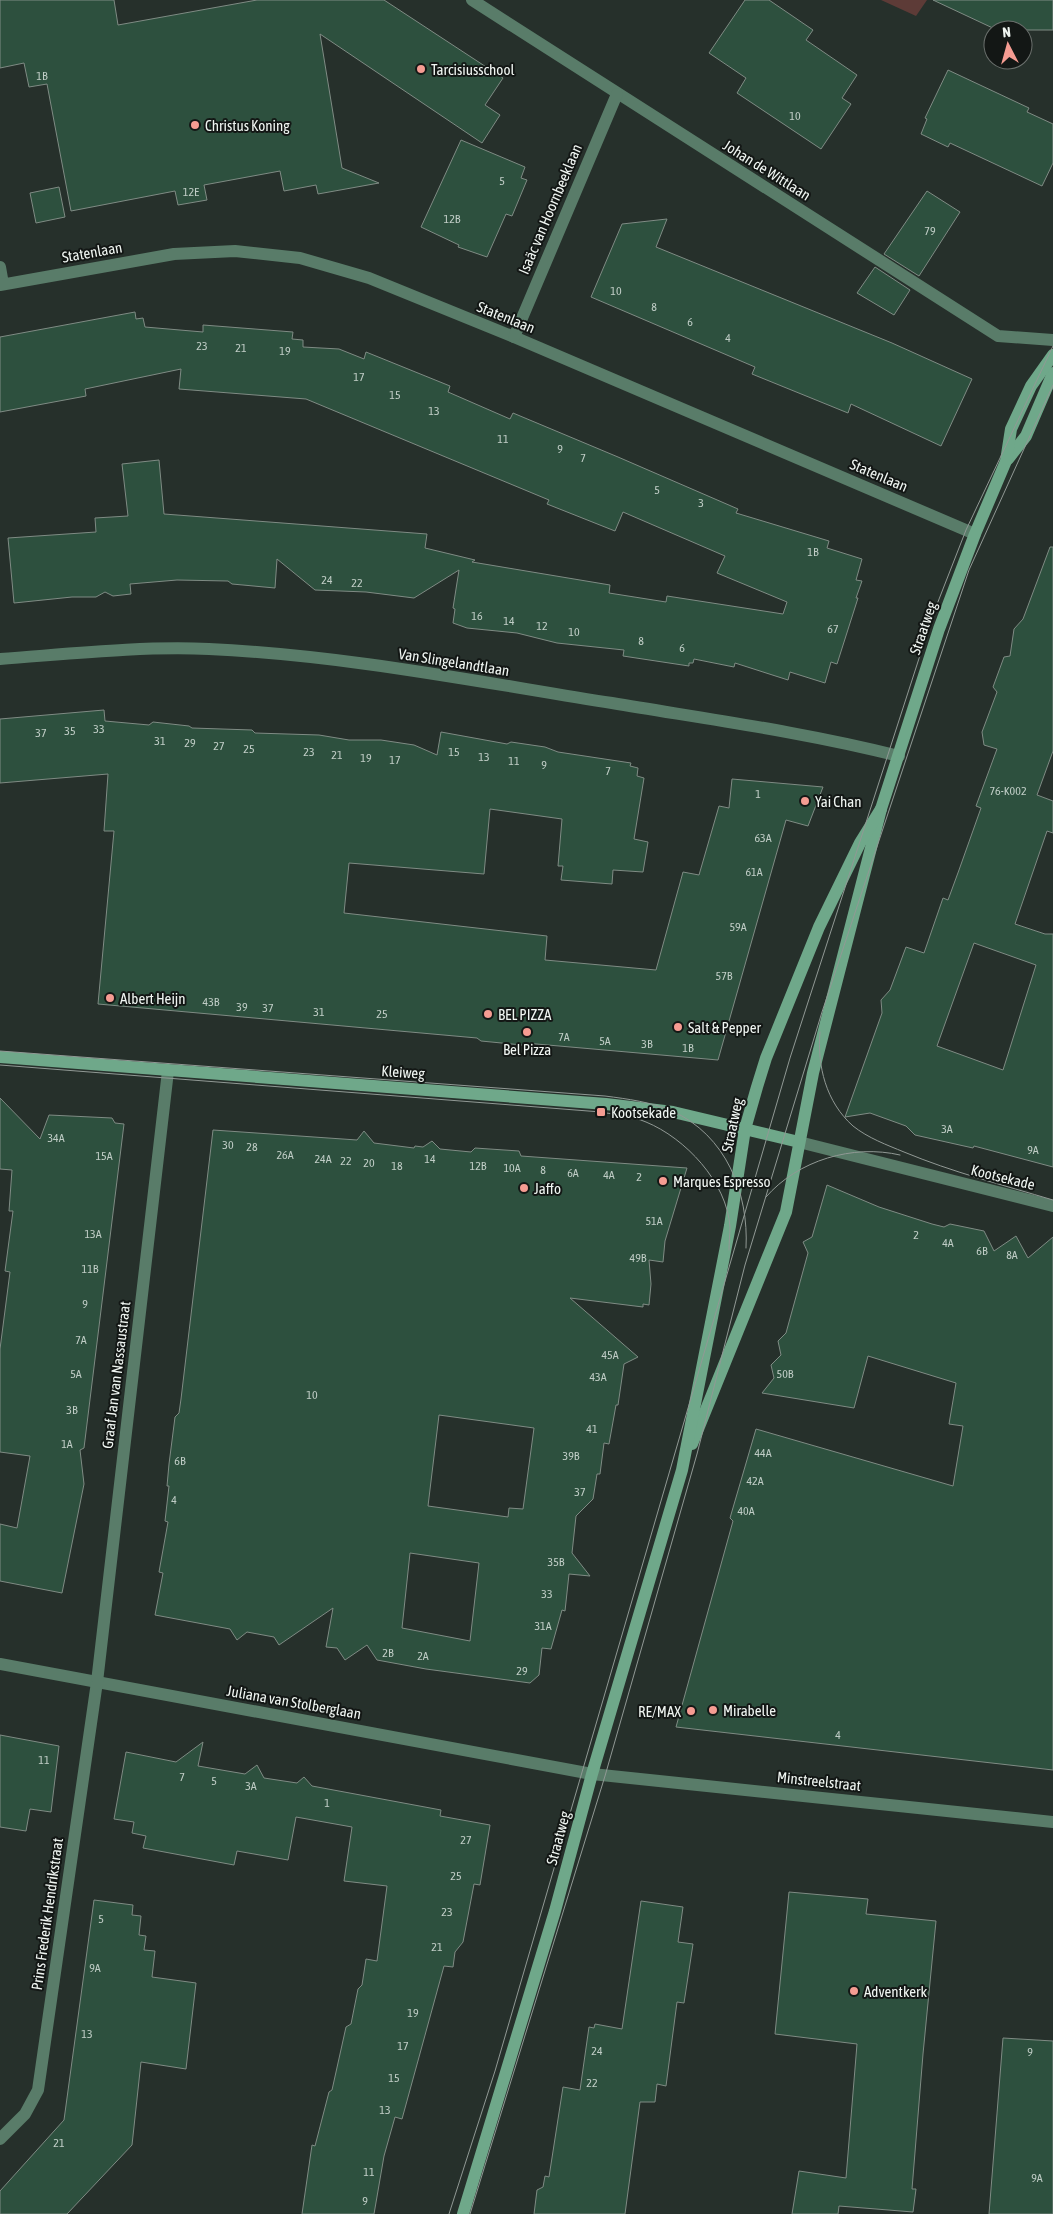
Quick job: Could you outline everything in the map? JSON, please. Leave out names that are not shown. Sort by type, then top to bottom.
[{"type":"street","name":"Johan de Wittlaan","points":[[472,0],[998,336],[1053,340]]},
{"type":"street","name":"Isaäc van Hoornbeeklaan","points":[[514,337],[617,94]]},
{"type":"street","name":"Statenlaan","points":[[2,285],[174,254],[235,251],[300,258],[369,278],[514,337],[975,534]]},
{"type":"street","points":[[0,267],[2,285]]},
{"type":"street","name":"Straatweg","points":[[463,2214],[555,1911],[587,1773],[682,1470],[786,1212],[813,1073],[881,809],[939,629],[975,534],[1006,461],[1011,428],[1031,386],[1053,355]]},
{"type":"street","name":"Straatweg","points":[[1006,461],[1026,436],[1053,373]]},
{"type":"street","name":"Van Slingelandtlaan","points":[[0,660],[128,650],[190,649],[297,656],[420,672],[828,739],[899,756]]},
{"type":"street","name":"Straatweg","points":[[682,1470],[730,1226],[745,1129],[766,1058],[819,927],[860,843],[881,809]]},
{"type":"street","name":"Kleiweg","points":[[0,1057],[168,1072],[606,1104],[673,1112],[799,1142]]},
{"type":"street","name":"Graaf Jan van Nassaustraat","points":[[97,1682],[168,1072]]},
{"type":"street","name":"Kootsekade","points":[[799,1142],[1053,1206]]},
{"type":"street","name":"Juliana van Stolberglaan","points":[[0,1664],[587,1773]]},
{"type":"street","name":"Prins Frederik Hendrikstraat","points":[[0,2139],[24,2114],[38,2090],[97,1682]]},
{"type":"street","name":"Minstreelstraat","points":[[587,1773],[1053,1822]]},
{"type":"shaded area","points":[[881,0],[927,0],[916,16]]},
{"type":"building","name":"Christus Koning","points":[[0,0],[114,0],[118,25],[257,0],[384,0],[503,78],[485,105],[500,115],[482,143],[320,34],[342,168],[379,183],[318,194],[316,185],[284,191],[280,171],[204,185],[207,200],[178,205],[175,191],[71,211],[47,84],[29,87],[24,63],[0,68]]},
{"type":"building","points":[[745,0],[769,0],[813,30],[806,40],[857,75],[842,98],[851,104],[821,149],[737,93],[746,78],[709,53]]},
{"type":"building","points":[[933,0],[1053,0],[1053,30],[1033,30],[1033,20],[983,20],[983,23]]},
{"type":"building","points":[[948,70],[1029,108],[1027,112],[1053,124],[1053,163],[1042,186],[950,143],[948,147],[921,134],[927,119],[925,118]]},
{"type":"building","points":[[461,140],[525,167],[521,178],[527,180],[512,216],[506,214],[487,257],[458,247],[459,245],[421,227]]},
{"type":"building","points":[[59,187],[65,217],[36,223],[30,193]]},
{"type":"building","points":[[927,191],[960,212],[919,276],[884,254]]},
{"type":"building","points":[[667,219],[656,247],[892,343],[972,379],[941,446],[851,404],[848,413],[752,374],[755,367],[591,297],[622,224]]},
{"type":"building","points":[[875,267],[910,290],[894,315],[857,293]]},
{"type":"building","points":[[135,312],[136,319],[143,318],[145,327],[203,332],[203,325],[293,332],[292,339],[303,340],[303,347],[339,349],[364,359],[366,352],[450,386],[448,392],[510,419],[513,413],[738,509],[736,513],[829,541],[827,548],[862,559],[856,580],[862,581],[856,598],[858,598],[837,664],[831,662],[825,683],[790,672],[788,680],[735,663],[734,667],[694,659],[693,663],[689,663],[689,666],[623,656],[624,650],[557,643],[517,633],[467,628],[453,623],[455,609],[453,608],[459,570],[414,598],[366,592],[315,590],[277,559],[275,588],[232,584],[228,581],[177,580],[130,584],[131,594],[113,596],[105,592],[96,597],[72,597],[14,603],[8,538],[96,532],[95,518],[128,516],[122,464],[159,460],[164,514],[427,534],[425,548],[475,560],[472,562],[610,585],[609,593],[666,602],[667,596],[783,614],[787,602],[717,573],[725,556],[623,512],[615,531],[547,504],[549,500],[306,399],[179,389],[181,369],[85,389],[86,396],[0,412],[0,337]]},
{"type":"building","points":[[1050,547],[1053,547],[1053,751],[1037,795],[1053,801],[1053,833],[1047,831],[1015,924],[1045,934],[1053,934],[1053,1167],[974,1146],[973,1148],[915,1135],[906,1126],[870,1113],[845,1117],[882,1013],[881,1000],[890,990],[906,947],[924,953],[943,898],[948,900],[959,870],[981,808],[976,806],[997,749],[984,745],[982,732],[997,692],[993,687],[1004,657],[1010,656],[1014,629],[1023,619]],"holes":[[[974,943],[1036,965],[1003,1070],[937,1046]]]},
{"type":"building","points":[[104,710],[105,721],[149,725],[153,722],[189,726],[192,728],[252,730],[255,733],[319,735],[349,740],[381,740],[414,745],[437,755],[441,732],[507,744],[511,742],[545,747],[558,752],[631,763],[630,766],[638,768],[637,776],[644,778],[634,839],[648,842],[643,872],[613,870],[612,884],[561,880],[563,866],[558,866],[562,819],[490,809],[484,874],[349,863],[344,913],[547,936],[545,960],[656,970],[683,872],[699,875],[719,806],[729,808],[732,779],[823,787],[808,826],[786,820],[718,1060],[525,1043],[522,1045],[481,1041],[477,1038],[98,1004],[114,831],[104,831],[108,774],[0,783],[0,719]]},
{"type":"building","points":[[0,1098],[40,1139],[49,1115],[112,1118],[115,1123],[124,1124],[84,1448],[80,1450],[84,1484],[62,1593],[0,1581],[0,1524],[17,1528],[30,1456],[0,1452],[0,1349],[10,1272],[5,1271],[13,1211],[9,1211],[12,1170],[0,1169]]},
{"type":"building","points":[[213,1130],[357,1140],[364,1131],[374,1143],[414,1148],[415,1146],[423,1147],[432,1141],[440,1149],[471,1152],[475,1148],[519,1151],[521,1156],[687,1168],[665,1241],[663,1262],[649,1260],[651,1284],[649,1305],[643,1304],[643,1307],[570,1298],[638,1357],[624,1364],[618,1405],[616,1405],[609,1444],[604,1443],[600,1474],[597,1474],[593,1499],[576,1516],[572,1553],[590,1576],[569,1574],[565,1611],[562,1610],[551,1649],[542,1648],[539,1675],[530,1683],[426,1669],[377,1660],[367,1645],[345,1660],[337,1648],[326,1647],[333,1608],[279,1645],[274,1637],[247,1632],[237,1640],[230,1629],[155,1615],[163,1573],[159,1572],[168,1522],[165,1521],[169,1486],[167,1486],[169,1464],[175,1417],[179,1413]],"holes":[[[439,1415],[534,1428],[523,1509],[509,1508],[508,1517],[428,1506]],[[410,1553],[479,1563],[470,1641],[402,1628]]]},
{"type":"building","points":[[827,1185],[879,1207],[932,1224],[944,1227],[950,1224],[984,1231],[994,1251],[1016,1236],[1028,1258],[1053,1237],[1053,1770],[676,1727],[733,1521],[730,1518],[756,1429],[953,1486],[963,1426],[949,1424],[956,1383],[868,1356],[854,1408],[762,1393],[774,1378],[771,1365],[781,1355],[778,1341],[786,1333],[808,1253],[803,1242],[812,1237]]},
{"type":"building","points":[[0,1735],[59,1746],[51,1812],[30,1809],[26,1831],[0,1827]]},
{"type":"building","points":[[203,1742],[198,1766],[245,1774],[257,1765],[264,1778],[297,1783],[304,1777],[312,1786],[441,1810],[440,1816],[490,1825],[480,1885],[474,1884],[463,1942],[455,1952],[453,1967],[444,1966],[402,2119],[395,2117],[384,2156],[374,2214],[302,2214],[312,2145],[315,2146],[329,2092],[332,2090],[346,2027],[351,2024],[358,1989],[362,1985],[366,1959],[377,1961],[387,1886],[344,1881],[352,1827],[296,1817],[288,1860],[237,1851],[234,1865],[143,1848],[146,1836],[132,1833],[134,1822],[114,1819],[126,1752],[176,1762]]},
{"type":"building","name":"Adventkerk","points":[[789,1892],[868,1899],[866,1914],[936,1921],[912,2189],[916,2189],[913,2212],[839,2206],[838,2214],[792,2214],[799,2171],[846,2178],[857,2044],[775,2034]]},
{"type":"building","points":[[94,1900],[133,1905],[132,1915],[141,1916],[139,1935],[146,1936],[144,1950],[155,1951],[152,1977],[196,1983],[186,2069],[141,2062],[132,2145],[67,2214],[0,2214],[0,2191],[64,2120]]},
{"type":"building","points":[[641,1901],[683,1907],[678,1942],[693,1944],[684,2003],[677,2002],[666,2086],[657,2084],[655,2102],[640,2102],[625,2214],[534,2214],[537,2190],[543,2187],[545,2176],[549,2177],[563,2087],[580,2090],[589,2027],[594,2028],[595,2024],[622,2029]]},
{"type":"building","points":[[1003,2038],[1053,2041],[1053,2214],[989,2214]]},
{"type":"tram line","points":[[449,2214],[495,2071],[790,1058],[934,612],[966,530],[1053,346]]},
{"type":"tram line","points":[[470,2214],[605,1776],[697,1454],[745,1265],[822,1012],[969,570],[1053,385]]},
{"type":"tram line","points":[[820,1032],[820,1058],[825,1083],[836,1106],[853,1126],[871,1138],[922,1159],[1053,1200]]},
{"type":"tram line","points":[[0,1051],[605,1096],[648,1103],[672,1111],[691,1122],[707,1135],[720,1150],[738,1187],[746,1227],[746,1248]]},
{"type":"tram line","points":[[0,1065],[601,1112],[635,1118],[661,1129],[675,1139],[689,1150],[712,1178],[727,1210],[730,1227],[729,1250]]},
{"type":"tram line","points":[[766,1197],[794,1173],[827,1158],[864,1152],[900,1155]]},
{"type":"place","name":"Tarcisiusschool","points":[[421,69]]},
{"type":"place","name":"Christus Koning","points":[[195,125]]},
{"type":"place","name":"Yai Chan","points":[[805,801]]},
{"type":"place","name":"Albert Heijn","points":[[110,998]]},
{"type":"place","name":"BEL PIZZA","points":[[488,1014]]},
{"type":"place","name":"Salt & Pepper","points":[[678,1027]]},
{"type":"place","name":"Bel Pizza","points":[[527,1032]]},
{"type":"place","name":"Kootsekade","points":[[601,1112]]},
{"type":"place","name":"Marques Espresso","points":[[663,1181]]},
{"type":"place","name":"Jaffo","points":[[524,1188]]},
{"type":"place","name":"Mirabelle","points":[[713,1710]]},
{"type":"place","name":"RE/MAX","points":[[691,1711]]},
{"type":"place","name":"Adventkerk","points":[[854,1991]]}]
